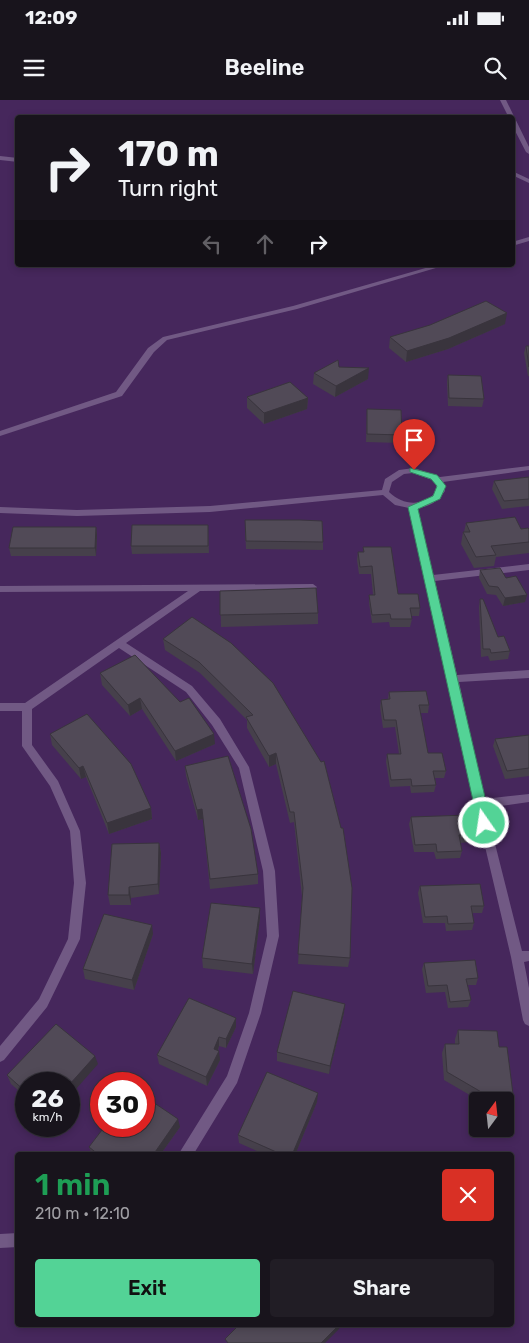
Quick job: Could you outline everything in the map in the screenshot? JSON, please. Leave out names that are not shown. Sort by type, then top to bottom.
[{"type":"street","points":[[503,100],[510,115]]},
{"type":"street","points":[[515,124],[529,152]]},
{"type":"street","points":[[0,158],[15,160]]},
{"type":"street","points":[[515,174],[529,181]]},
{"type":"street","points":[[515,243],[529,240]]},
{"type":"street","points":[[0,434],[118,394],[151,350],[165,338],[296,308],[436,267]]},
{"type":"street","points":[[386,492],[388,481],[402,472],[414,470],[439,480],[529,468]]},
{"type":"street","points":[[386,492],[396,502],[413,507],[423,505],[436,497],[441,491],[439,480]]},
{"type":"street","points":[[0,510],[77,513],[210,509],[386,492]]},
{"type":"street","points":[[413,507],[480,804],[523,957],[529,1020]]},
{"type":"street","points":[[429,579],[529,567]]},
{"type":"street","points":[[0,589],[313,587]]},
{"type":"street","points":[[0,707],[27,707],[198,588]]},
{"type":"street","points":[[119,643],[188,689],[216,722],[244,767],[269,870],[273,936],[255,1012],[232,1079],[186,1152]]},
{"type":"street","points":[[453,679],[529,674]]},
{"type":"street","points":[[0,1056],[43,1004],[74,939],[80,883],[74,831],[54,784],[26,746],[27,707]]},
{"type":"street","points":[[480,804],[529,798]]},
{"type":"street","points":[[0,1242],[15,1240]]},
{"type":"shaded area","points":[[0,100],[529,100],[529,1343],[0,1343]]},
{"type":"building","points":[[486,301],[507,313],[449,338],[407,351],[390,337],[430,325]]},
{"type":"building","points":[[526,346],[529,346],[529,367]]},
{"type":"building","points":[[338,360],[339,367],[369,368],[336,386],[314,373]]},
{"type":"building","points":[[448,375],[481,376],[484,399],[449,398]]},
{"type":"building","points":[[290,382],[308,398],[264,413],[247,397]]},
{"type":"building","points":[[367,409],[401,410],[402,435],[367,434]]},
{"type":"building","points":[[529,477],[529,499],[504,501],[494,481]]},
{"type":"building","points":[[515,517],[521,529],[529,529],[529,542],[491,546],[496,555],[476,557],[463,532],[470,532],[466,523]]},
{"type":"building","points":[[245,520],[322,521],[323,542],[246,541]]},
{"type":"building","points":[[132,525],[208,525],[208,546],[131,546]]},
{"type":"building","points":[[13,527],[96,527],[95,548],[9,548]]},
{"type":"building","points":[[363,547],[391,547],[398,594],[418,594],[420,608],[410,608],[412,619],[391,619],[390,614],[372,615],[369,595],[375,595],[372,566],[360,567],[358,552],[364,552]]},
{"type":"building","points":[[500,568],[506,578],[516,576],[527,595],[505,598],[498,587],[489,586],[480,570]]},
{"type":"building","points":[[316,588],[318,613],[220,615],[220,591]]},
{"type":"building","points":[[480,599],[483,599],[498,637],[504,636],[510,651],[491,653],[490,649],[483,649]]},
{"type":"building","points":[[192,617],[231,643],[273,683],[321,762],[324,761],[341,828],[343,828],[352,888],[350,958],[298,954],[303,888],[294,812],[290,812],[276,753],[269,756],[246,717],[253,715],[199,662],[163,639]]},
{"type":"building","points":[[135,655],[180,702],[189,698],[214,734],[175,751],[140,698],[128,705],[100,673]]},
{"type":"building","points":[[426,691],[429,705],[419,705],[428,753],[442,753],[446,771],[433,771],[436,785],[412,786],[411,779],[391,780],[387,754],[401,754],[396,720],[384,720],[381,700],[390,699],[389,692]]},
{"type":"building","points":[[87,714],[131,764],[151,808],[107,823],[83,766],[79,768],[50,734]]},
{"type":"building","points":[[529,735],[529,768],[507,771],[495,739]]},
{"type":"building","points":[[228,756],[251,829],[258,874],[210,879],[202,809],[197,810],[185,766]]},
{"type":"building","points":[[468,815],[472,835],[459,835],[462,851],[437,852],[436,844],[415,845],[411,817]]},
{"type":"building","points":[[159,843],[158,884],[129,887],[129,895],[108,895],[112,844]]},
{"type":"building","points":[[480,884],[484,906],[471,906],[474,923],[448,924],[447,916],[425,917],[420,886]]},
{"type":"building","points":[[211,903],[260,908],[252,964],[202,958]]},
{"type":"building","points":[[104,914],[152,925],[132,980],[83,969]]},
{"type":"building","points":[[475,960],[478,978],[466,979],[471,1000],[450,1002],[447,985],[428,986],[424,963]]},
{"type":"building","points":[[293,991],[345,1004],[330,1066],[277,1052]]},
{"type":"building","points":[[189,998],[236,1018],[226,1039],[219,1037],[214,1049],[219,1051],[206,1077],[157,1055]]},
{"type":"building","points":[[56,1024],[95,1056],[80,1073],[15,1072],[15,1082],[7,1075]]},
{"type":"building","points":[[458,1030],[497,1031],[499,1047],[507,1047],[513,1092],[481,1092],[447,1072],[445,1044],[459,1044]]},
{"type":"building","points":[[267,1072],[318,1093],[293,1152],[276,1152],[238,1135]]},
{"type":"building","points":[[155,1103],[178,1119],[155,1152],[95,1152],[89,1147],[97,1137],[155,1137]]},
{"type":"building","points":[[237,1327],[337,1327],[321,1343],[228,1343],[225,1339]]},
{"type":"route","points":[[414,470],[434,477],[439,480],[442,486],[441,491],[429,503],[413,507],[484,823]]}]
